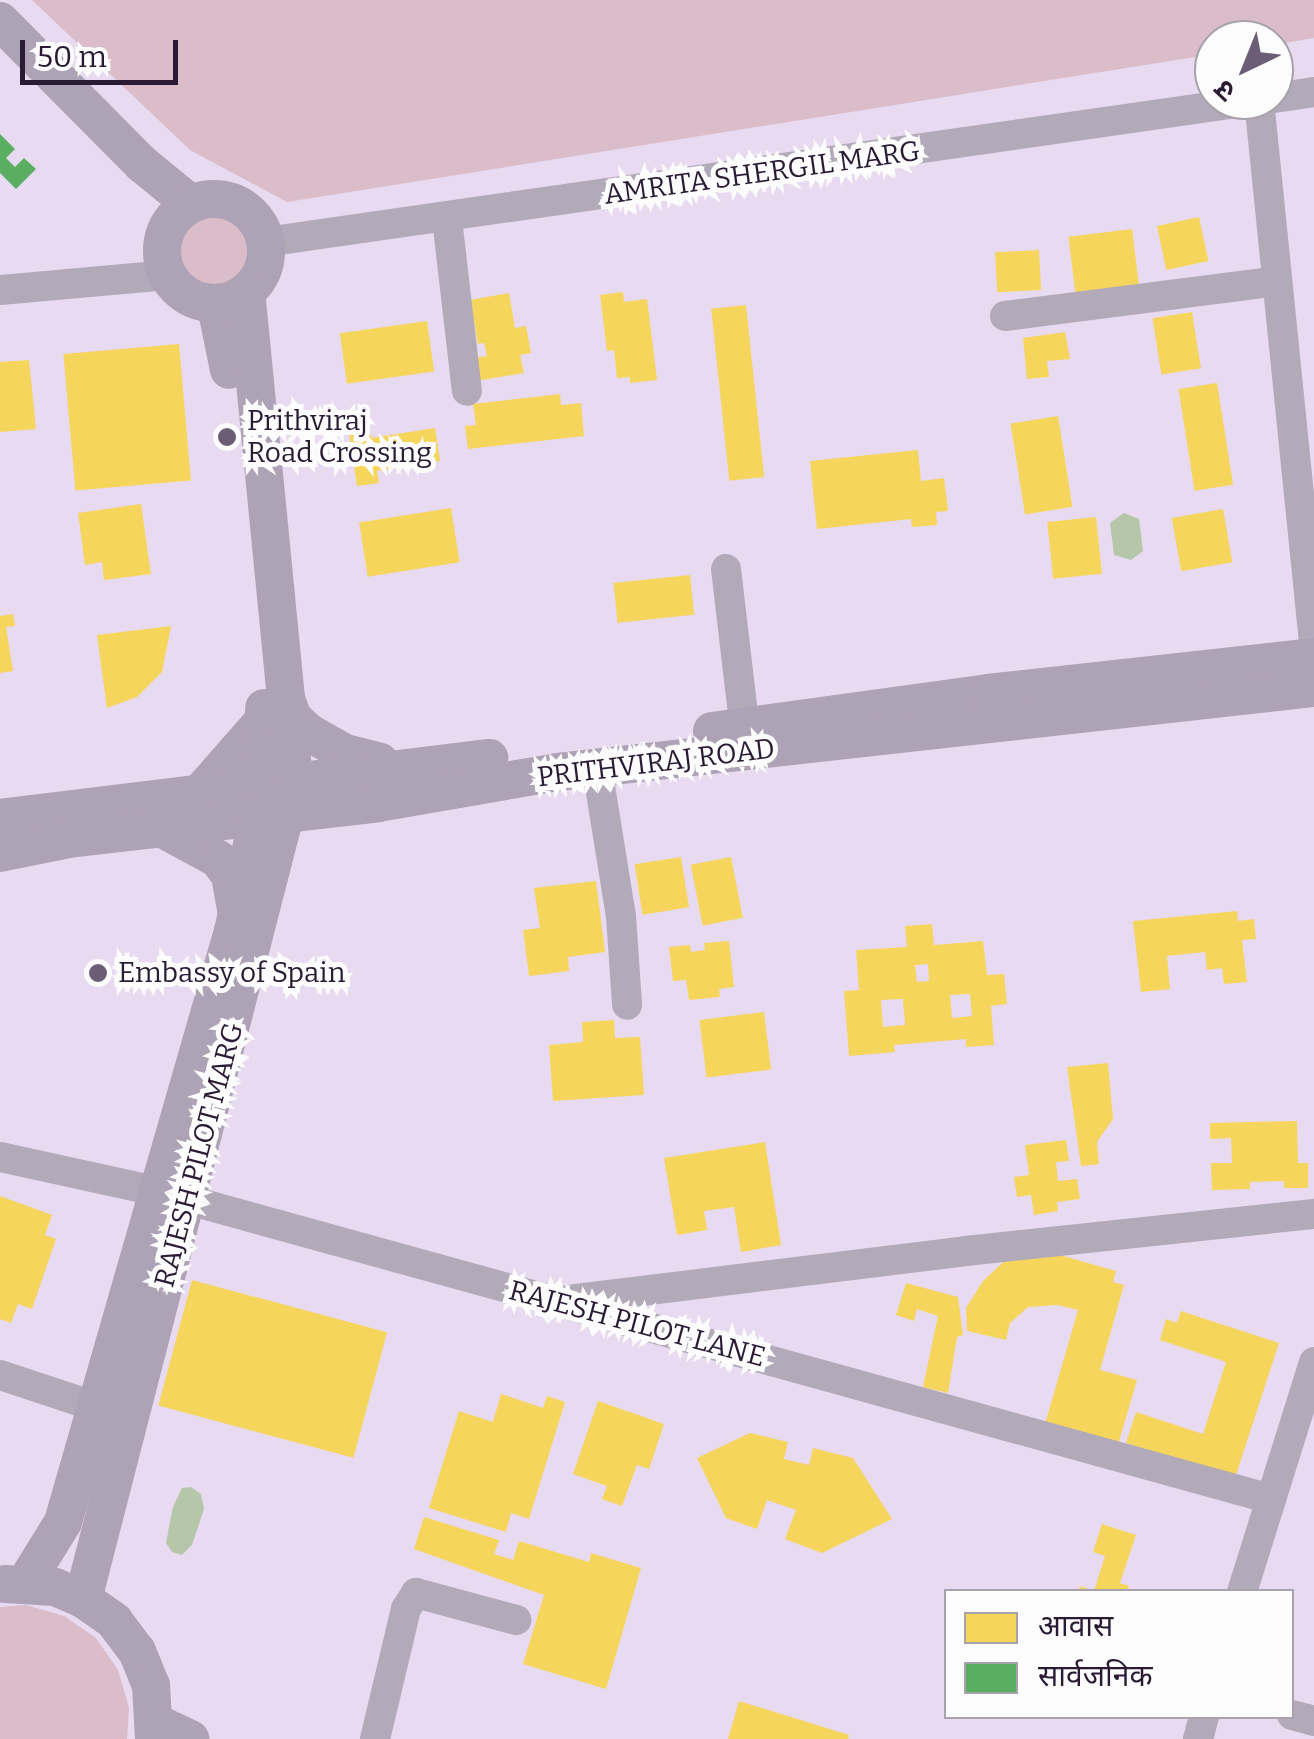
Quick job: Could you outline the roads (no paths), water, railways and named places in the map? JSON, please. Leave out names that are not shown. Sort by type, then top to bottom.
[{"type":"main road","points":[[0,21],[142,164],[191,204]]},
{"type":"main road","points":[[0,47],[145,199],[165,259],[184,294],[208,302],[232,300],[246,292],[264,266],[265,242],[256,220],[238,204],[214,199],[191,204],[172,220],[165,259]]},
{"type":"main road","name":"RAJESH PILOT MARG","points":[[13,1583],[64,1522],[97,1406],[172,1196],[267,896],[281,682],[246,292]]},
{"type":"main road","name":"RAJESH PILOT MARG","points":[[83,1599],[234,931],[276,800],[226,348],[218,312],[208,302]]},
{"type":"main road","name":"PRITHVIRAJ ROAD","points":[[0,818],[200,793],[276,800],[378,802],[597,768],[988,692],[1314,657]]},
{"type":"main road","points":[[281,682],[292,718],[308,732],[344,754],[399,766]]},
{"type":"main road","name":"PRITHVIRAJ ROAD","points":[[0,852],[163,829],[399,766],[745,740],[1314,688]]},
{"type":"main road","points":[[200,793],[264,718]]},
{"type":"main road","points":[[267,896],[276,875],[312,840],[378,802]]},
{"type":"main road","points":[[163,829],[202,847],[230,875],[236,908],[234,931]]},
{"type":"main road","points":[[13,1583],[83,1599],[114,1621],[137,1650],[152,1685],[155,1731],[190,1739]]},
{"type":"street","name":"AMRITA SHERGIL MARG","points":[[265,242],[1194,109]]},
{"type":"street","points":[[1260,120],[1276,280],[1300,382],[1314,642]]},
{"type":"street","points":[[447,219],[467,391]]},
{"type":"street","points":[[3,284],[165,259]]},
{"type":"street","points":[[1005,316],[1276,280]]},
{"type":"street","points":[[726,568],[745,740]]},
{"type":"street","points":[[597,768],[621,916],[626,1005]]},
{"type":"street","name":"RAJESH PILOT LANE","points":[[0,1157],[172,1196],[1271,1500]]},
{"type":"street","points":[[555,1301],[966,1250],[1314,1214]]},
{"type":"street","points":[[1243,1589],[1314,1362]]},
{"type":"street","points":[[0,1375],[97,1406]]},
{"type":"street","points":[[375,1739],[406,1609],[416,1593],[516,1620]]},
{"type":"place","name":"Prithviraj Road Crossing","points":[[227,437]]},
{"type":"place","name":"Embassy of Spain","points":[[98,973]]}]
